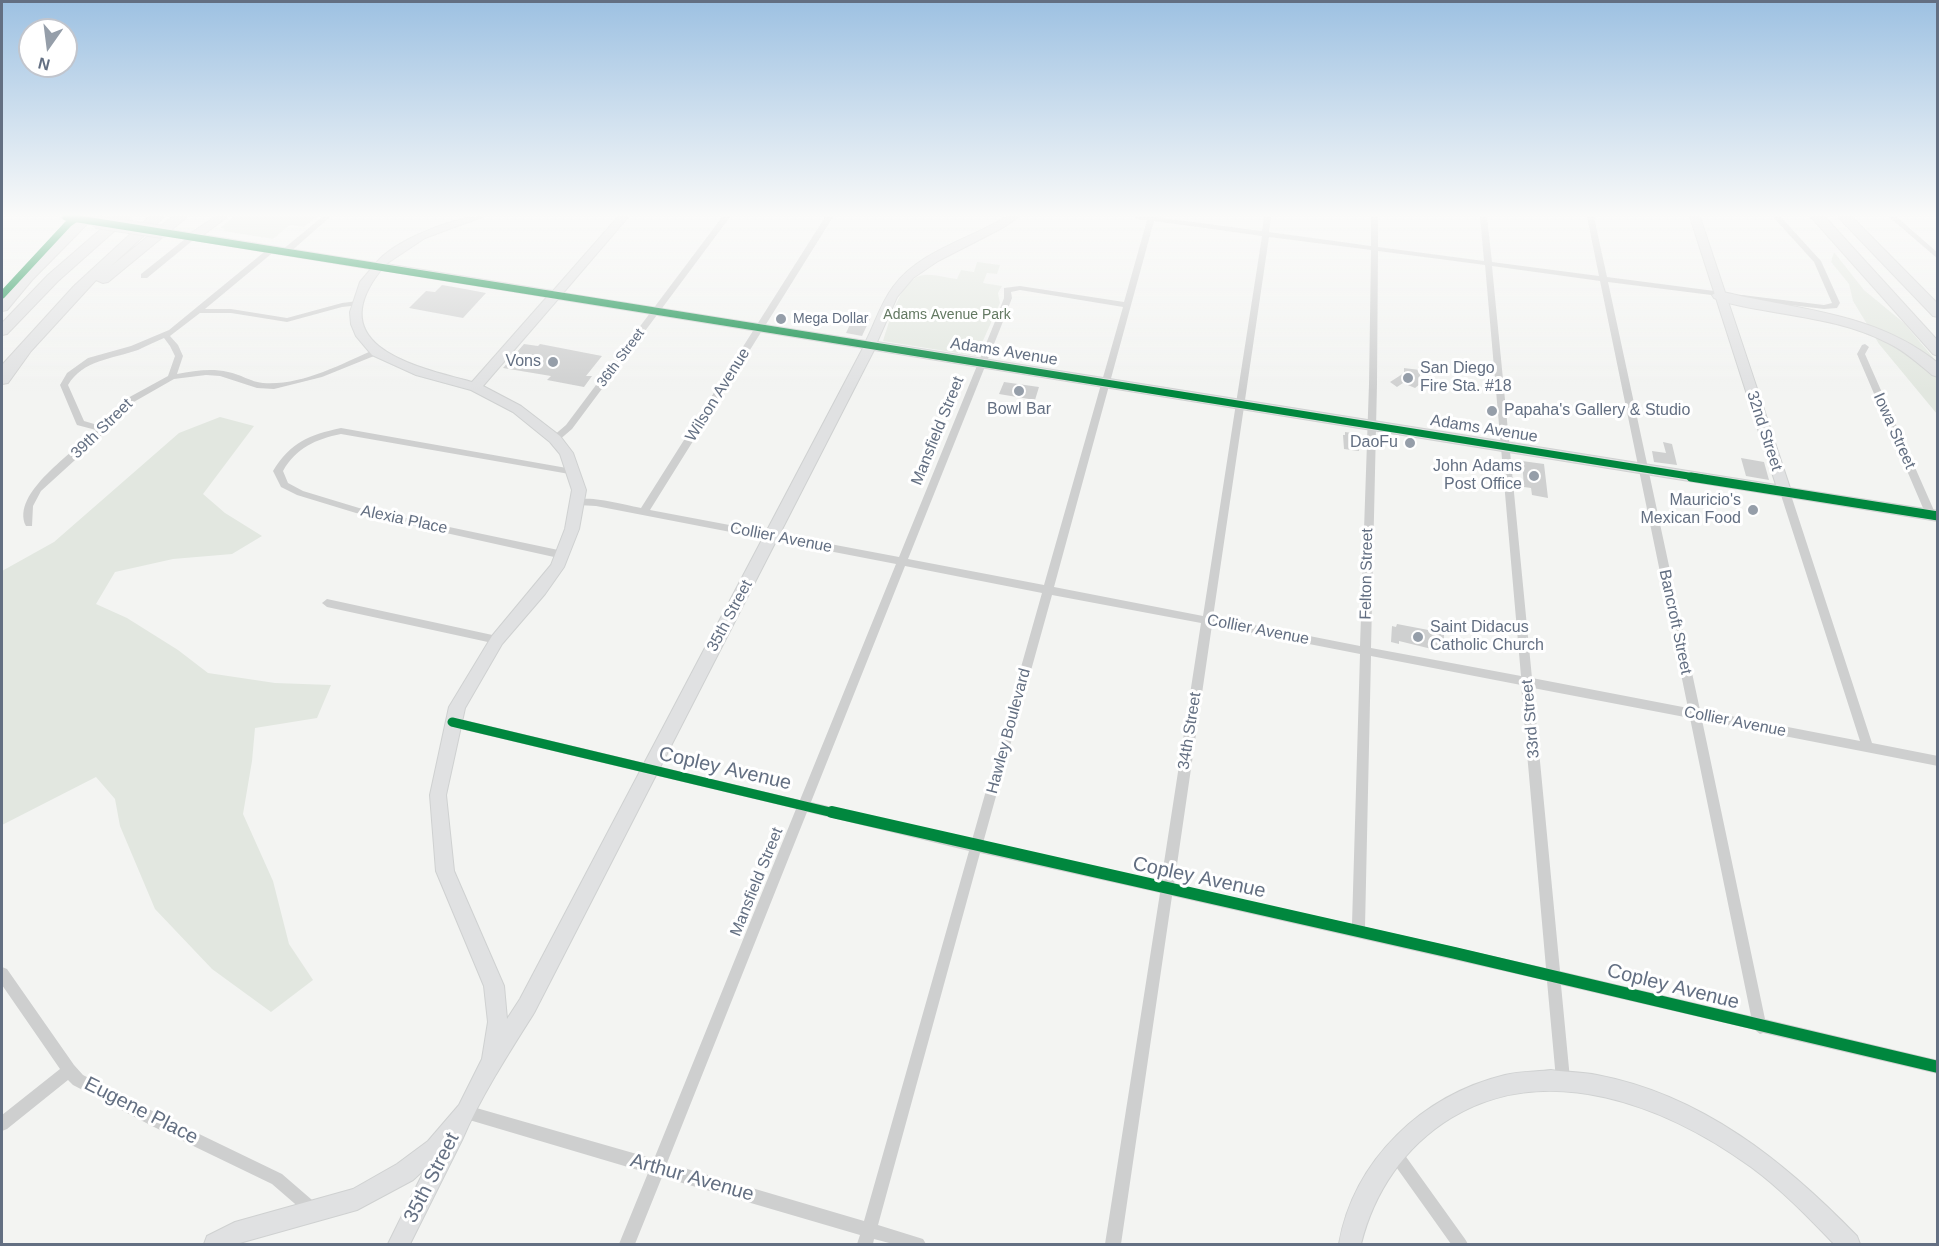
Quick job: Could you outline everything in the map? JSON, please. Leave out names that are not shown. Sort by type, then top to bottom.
[{"type":"highway","points":[[2,307],[29,275]]},
{"type":"highway","points":[[2,331],[56,275]]},
{"type":"highway","points":[[2,379],[8,368],[91,275]]},
{"type":"highway","points":[[42,329],[73,306],[108,275]]},
{"type":"highway","points":[[1870,275],[1938,351]]},
{"type":"highway","points":[[1902,275],[1938,312]]},
{"type":"highway","points":[[1719,295],[1732,300],[1846,322],[1872,330],[1894,339],[1915,352],[1938,372]]},
{"type":"street","points":[[102,429],[80,423],[64,385],[70,375],[91,360],[166,336],[241,275]]},
{"type":"street","points":[[215,1245],[235,1233],[357,1199],[405,1172],[435,1148],[466,1112],[492,1061],[498,1022],[494,986],[445,871],[438,795],[457,707],[497,640],[540,590],[563,555],[578,502],[579,490],[567,453],[555,439],[516,408],[475,387],[420,372],[376,352],[362,336],[357,324],[358,303],[371,275]]},
{"type":"street","name":"Adams Avenue","points":[[426,275],[1934,516]]},
{"type":"street","points":[[475,387],[571,275]]},
{"type":"street","name":"36th Street","points":[[555,439],[569,427],[683,275]]},
{"type":"street","name":"Wilson Avenue","points":[[644,512],[793,275]]},
{"type":"street","name":"35th Street","points":[[492,1061],[527,1006],[870,346],[884,310],[897,288],[910,275]]},
{"type":"street","name":"Hawley Boulevard","points":[[867,1238],[1136,275]]},
{"type":"street","name":"34th Street","points":[[1113,1245],[1260,275]]},
{"type":"street","name":"Felton Street","points":[[1358,932],[1374,275]]},
{"type":"street","name":"33rd Street","points":[[1490,275],[1563,1079]]},
{"type":"street","points":[[1574,275],[1719,295],[1824,307],[1834,306],[1836,303],[1823,275]]},
{"type":"street","name":"Bancroft Street","points":[[1603,275],[1760,1027]]},
{"type":"street","name":"32nd Street","points":[[1713,275],[1868,748]]},
{"type":"street","name":"Mansfield Street","points":[[627,1245],[1008,298],[1007,290],[1020,288],[1127,305]]},
{"type":"street","points":[[198,311],[231,311],[287,320],[358,303]]},
{"type":"street","points":[[166,336],[174,345],[179,356],[172,377],[213,373],[228,374],[250,384],[279,386],[294,384],[376,352]]},
{"type":"street","name":"Iowa Street","points":[[1865,347],[1861,354],[1934,516]]},
{"type":"street","name":"39th Street","points":[[29,524],[26,515],[32,497],[38,489],[129,401],[172,377]]},
{"type":"street","name":"Alexia Place","points":[[563,555],[359,511],[300,493],[284,484],[278,475],[284,460],[302,443],[318,435],[341,431],[575,472]]},
{"type":"street","name":"Collier Avenue","points":[[578,502],[596,502],[1938,761]]},
{"type":"street","points":[[327,603],[497,640]]},
{"type":"street","name":"Copley Avenue","points":[[452,722],[977,847],[1553,976],[1760,1027],[1938,1067]]},
{"type":"street","name":"Eugene Place","points":[[2,974],[78,1080],[277,1179],[315,1212]]},
{"type":"street","points":[[2,1124],[69,1070]]},
{"type":"street","points":[[1350,1245],[1352,1231],[1380,1170],[1408,1135],[1447,1105],[1469,1095],[1519,1083],[1563,1079],[1631,1092],[1677,1110],[1711,1128],[1768,1168],[1811,1204],[1849,1245]]},
{"type":"street","name":"35th Street","points":[[399,1245],[466,1112]]},
{"type":"street","name":"Arthur Avenue","points":[[466,1112],[658,1167],[867,1238],[918,1245]]},
{"type":"street","points":[[1394,1152],[1460,1245]]},
{"type":"green space","name":"Adams Avenue Park","points":[[926,275],[957,279],[959,275],[986,275],[983,283],[1002,286],[998,293],[1000,303],[976,356],[883,341],[897,302],[909,283],[916,277]]},
{"type":"green space","points":[[1842,275],[1852,275],[1864,290],[1904,323],[1937,362],[1937,414],[1879,344],[1853,301],[1849,284]]},
{"type":"green space","points":[[220,417],[254,426],[203,494],[225,513],[262,536],[232,554],[173,559],[115,572],[96,604],[127,618],[178,650],[208,673],[275,683],[331,685],[317,718],[255,728],[243,814],[273,881],[289,944],[313,980],[271,1012],[212,969],[155,909],[120,826],[115,799],[96,777],[2,825],[2,571],[54,542],[179,433]]},
{"type":"building","points":[[442,285],[486,293],[463,318],[409,308],[426,291],[435,292]]},
{"type":"building","points":[[855,314],[871,317],[862,336],[846,333]]},
{"type":"building","name":"Vons","points":[[524,344],[538,346],[540,344],[602,356],[586,376],[592,376],[584,387],[547,380],[551,376],[503,368]]},
{"type":"building","name":"San Diego Fire Sta. #18","points":[[1404,368],[1420,370],[1420,384],[1415,388],[1403,383],[1397,387],[1390,382],[1404,373]]},
{"type":"building","name":"Bowl Bar","points":[[1004,382],[1039,387],[1035,400],[999,394]]},
{"type":"building","points":[[1345,432],[1359,434],[1359,451],[1344,449],[1343,435]]},
{"type":"building","points":[[1663,442],[1672,444],[1677,465],[1654,462],[1652,451],[1666,453]]},
{"type":"building","points":[[1741,458],[1764,462],[1769,480],[1746,476]]},
{"type":"building","name":"John Adams Post Office","points":[[1522,461],[1544,464],[1548,498],[1532,495],[1531,488],[1524,487]]},
{"type":"building","name":"Saint Didacus Catholic Church","points":[[1397,624],[1444,633],[1444,652],[1399,641],[1399,644],[1391,642],[1392,626],[1396,627]]},
{"type":"cycle path","points":[[2,295],[20,275]]},
{"type":"cycle path","points":[[430,275],[1938,516]]},
{"type":"cycle path","points":[[452,722],[977,847],[1455,953],[1938,1067]]},
{"type":"place","name":"Mega Dollar","points":[[781,319]]},
{"type":"place","name":"Vons","points":[[553,362]]},
{"type":"place","name":"San Diego Fire Sta. #18","points":[[1408,378]]},
{"type":"place","name":"Bowl Bar","points":[[1019,391]]},
{"type":"place","name":"Papaha's Gallery & Studio","points":[[1492,411]]},
{"type":"place","name":"DaoFu","points":[[1410,443]]},
{"type":"place","name":"John Adams Post Office","points":[[1534,476]]},
{"type":"place","name":"Mauricio's Mexican Food","points":[[1753,510]]},
{"type":"place","name":"Saint Didacus Catholic Church","points":[[1418,637]]}]
